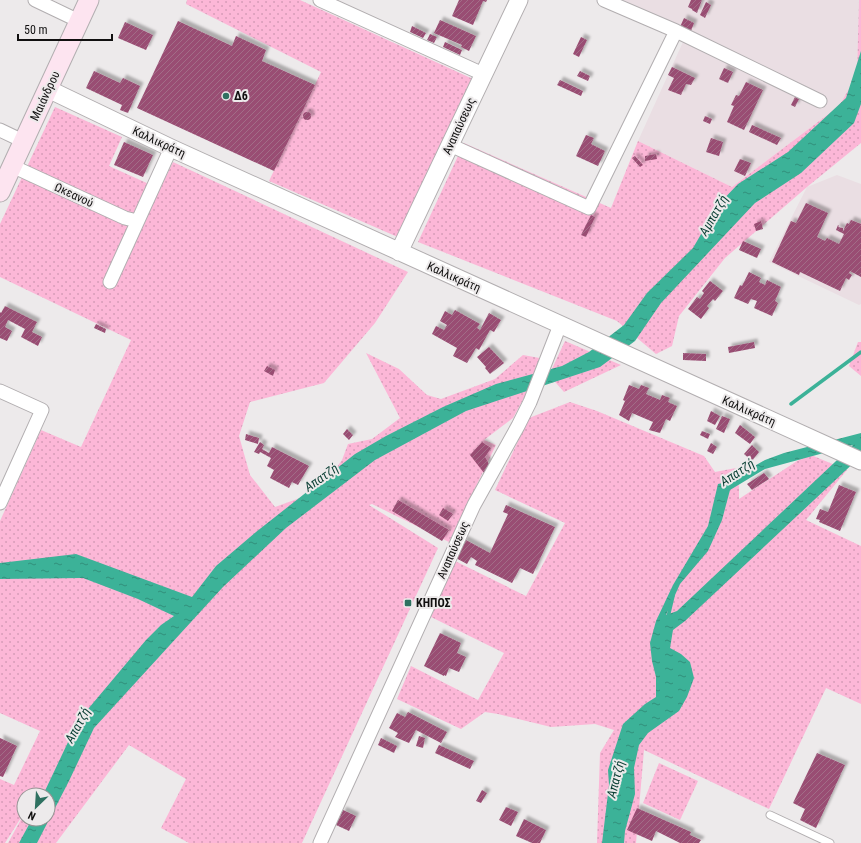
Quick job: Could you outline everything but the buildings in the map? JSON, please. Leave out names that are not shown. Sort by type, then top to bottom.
[{"type":"main road","name":"Μαιάνδρου","points":[[0,192],[89,0]]},
{"type":"street","points":[[35,0],[79,21]]},
{"type":"street","points":[[320,0],[483,74]]},
{"type":"street","name":"Αναπαύσεως","points":[[399,252],[518,0]]},
{"type":"street","points":[[604,0],[676,32],[820,101]]},
{"type":"street","points":[[450,145],[588,208],[676,32]]},
{"type":"street","name":"Καλλικράτη","points":[[48,89],[171,148],[861,461]]},
{"type":"street","points":[[0,130],[24,141]]},
{"type":"street","points":[[110,282],[171,148]]},
{"type":"street","name":"Ωκεανού","points":[[12,166],[124,218],[137,221]]},
{"type":"street","name":"Αναπαύσεως","points":[[320,843],[474,505],[530,402],[560,325]]},
{"type":"street","points":[[0,391],[42,410],[0,503]]},
{"type":"lane","points":[[770,815],[830,843]]},
{"type":"shaded area","points":[[187,0],[300,0],[473,79],[400,238],[269,181],[321,72],[186,4]]},
{"type":"shaded area","points":[[618,0],[859,0],[857,75],[839,106],[732,187],[638,141],[688,31]]},
{"type":"shaded area","points":[[859,0],[861,0],[861,143],[807,187],[725,258],[679,316],[672,346],[656,354],[617,321],[418,242],[464,143],[611,208],[638,141],[732,187],[839,106],[857,75]]},
{"type":"shaded area","points":[[55,107],[122,137],[109,166],[160,189],[173,162],[408,272],[375,323],[324,383],[250,402],[239,436],[250,475],[275,507],[319,491],[342,460],[348,444],[372,439],[400,418],[366,353],[399,369],[427,395],[441,399],[495,379],[523,355],[545,359],[513,418],[484,440],[496,445],[449,542],[372,504],[369,505],[438,548],[302,843],[189,843],[161,828],[186,779],[129,745],[56,843],[8,843],[17,827],[56,827],[56,787],[16,787],[16,826],[5,843],[0,843],[0,779],[14,785],[40,731],[0,713],[0,521],[41,430],[81,447],[131,340],[0,277],[0,224]]},
{"type":"shaded area","points":[[837,175],[861,184],[861,304],[859,305],[769,262],[807,187]]},
{"type":"shaded area","points":[[565,341],[621,365],[564,392],[549,375]]},
{"type":"shaded area","points":[[858,342],[861,342],[861,376],[849,366]]},
{"type":"shaded area","points":[[570,402],[597,411],[704,456],[715,472],[736,468],[739,499],[797,461],[811,455],[847,470],[806,520],[861,546],[861,704],[826,688],[769,809],[644,750],[636,843],[597,843],[600,753],[614,730],[595,724],[551,727],[485,712],[461,729],[397,699],[411,666],[478,700],[504,653],[431,617],[455,561],[526,596],[565,523],[495,490],[529,418]]},
{"type":"shaded area","points":[[659,763],[698,781],[680,820],[643,803]]},
{"type":"water","name":"Αμπατζή","points":[[861,51],[861,104],[854,123],[801,173],[755,203],[661,303],[635,341],[600,367],[466,411],[375,460],[286,528],[223,587],[94,728],[56,806],[56,787],[47,787],[78,721],[146,640],[161,625],[174,616],[138,599],[83,578],[0,579],[0,563],[76,554],[192,597],[216,566],[256,532],[355,454],[386,436],[443,407],[496,384],[562,366],[589,352],[624,325],[647,293],[693,248],[718,205],[738,184],[788,152],[846,98]]},
{"type":"water","points":[[861,433],[861,456],[685,621],[673,630],[670,648],[681,654],[690,662],[694,678],[687,697],[679,711],[648,733],[639,745],[634,768],[635,794],[625,831],[624,843],[602,843],[609,785],[608,770],[623,724],[645,704],[656,697],[656,677],[650,643],[656,621],[673,585],[708,526],[718,484],[727,482],[765,460],[784,453]],"holes":[[[853,445],[677,611],[666,615],[680,584],[708,551],[722,520],[730,490],[765,469]]]},
{"type":"water","points":[[28,827],[45,827],[37,843],[19,843]]},
{"type":"waterway","name":"Απατζή","points":[[791,404],[861,352]]},
{"type":"waterway","name":"Απατζή","points":[[668,617],[673,596]]},
{"type":"place","name":"Δ6","points":[[226,96]]},
{"type":"place","name":"ΚΗΠΟΣ","points":[[408,603]]}]
